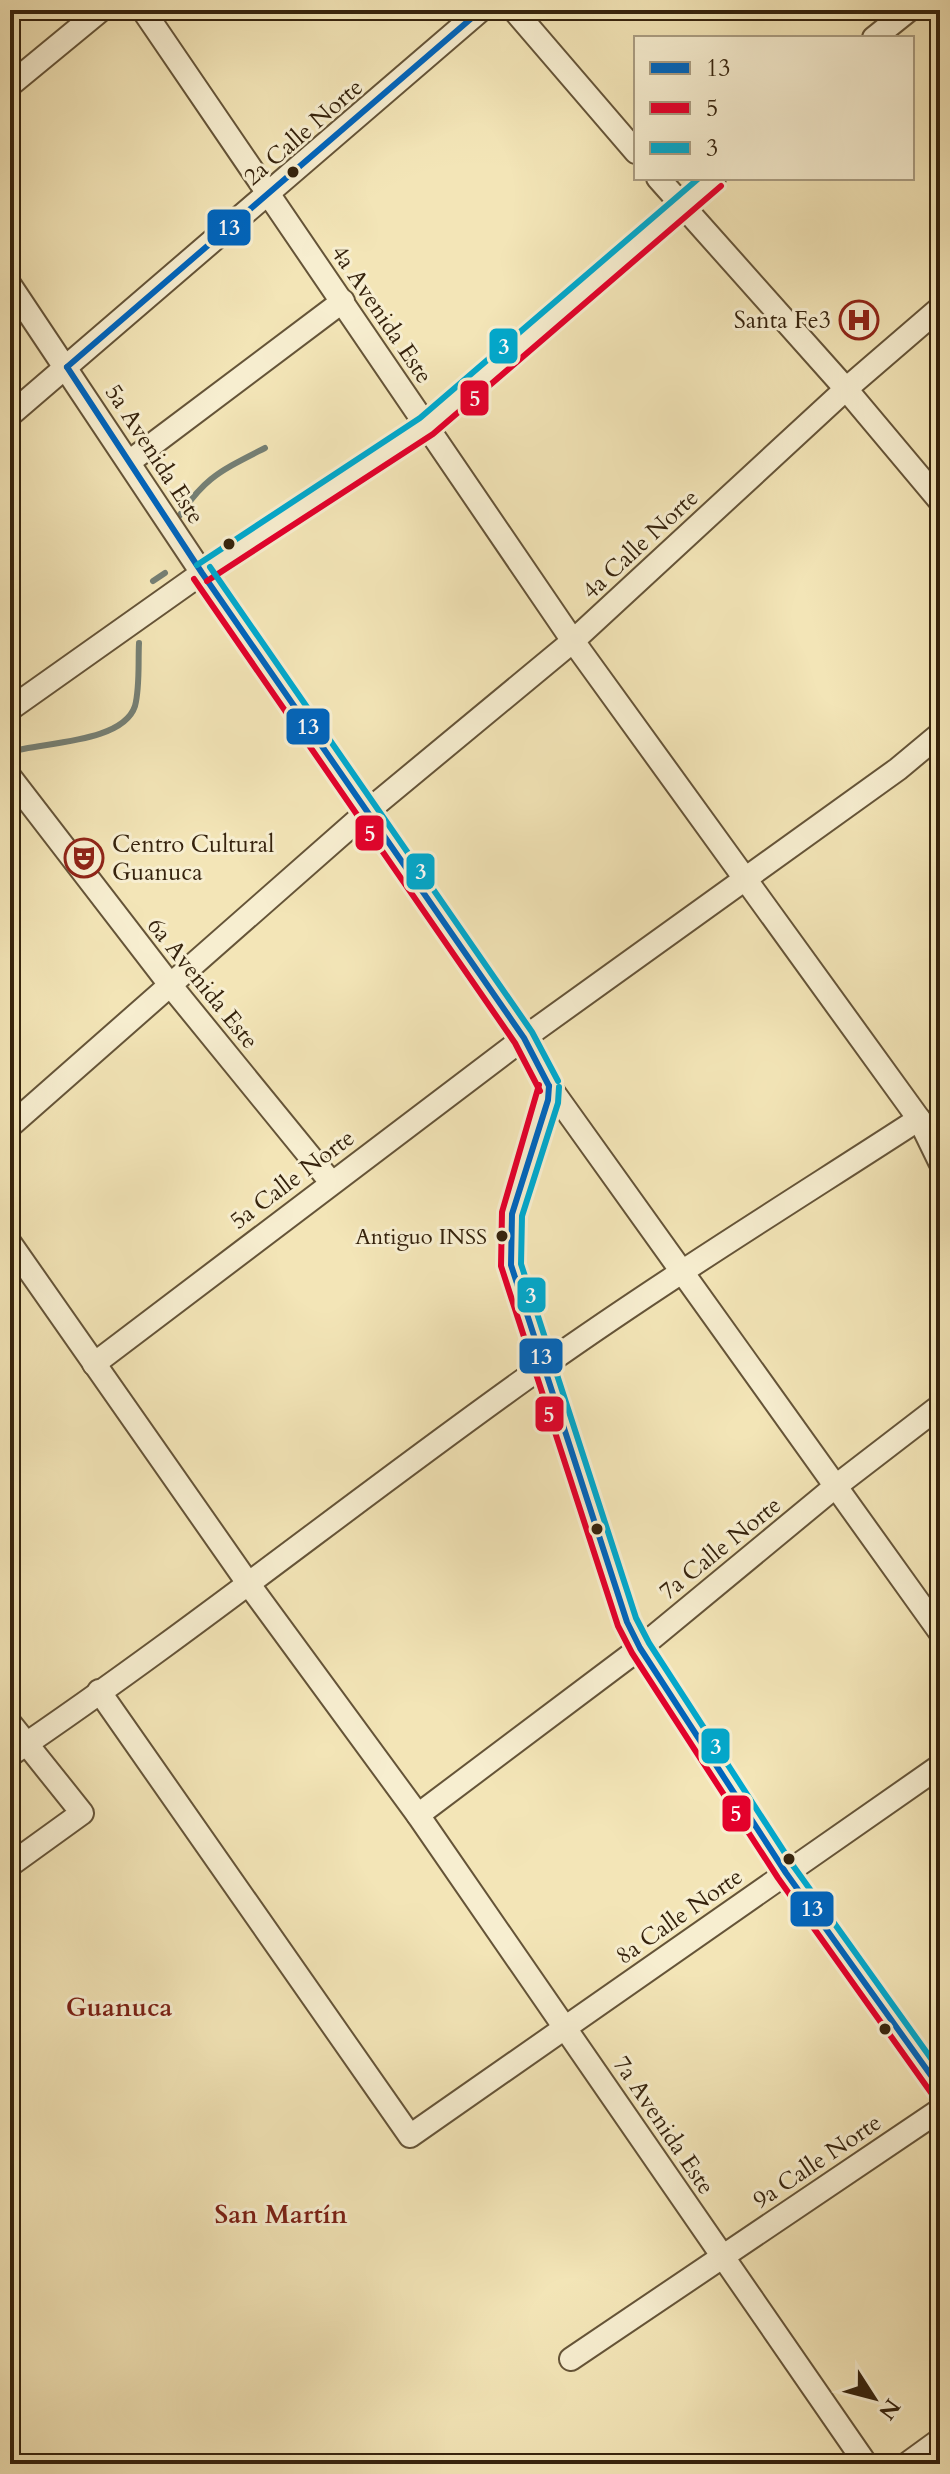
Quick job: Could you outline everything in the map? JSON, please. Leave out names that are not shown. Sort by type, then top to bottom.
[{"type":"street","points":[[10,85],[101,10]]},
{"type":"street","name":"4a Avenida Este","points":[[143,10],[573,641],[919,1119]]},
{"type":"street","name":"2a Calle Norte","points":[[10,415],[269,196],[481,10]]},
{"type":"street","points":[[514,10],[634,150]]},
{"type":"street","points":[[876,36],[909,10]]},
{"type":"street","points":[[660,180],[846,389],[940,501]]},
{"type":"street","points":[[10,709],[202,573],[426,426],[712,180]]},
{"type":"street","name":"5a Avenida Este","points":[[10,285],[202,573],[524,1038],[549,1086],[940,1632]]},
{"type":"street","points":[[129,462],[343,301]]},
{"type":"street","name":"4a Calle Norte","points":[[10,1126],[369,810],[573,641],[846,389],[940,308]]},
{"type":"street","name":"5a Calle Norte","points":[[94,1364],[330,1181],[524,1038],[747,880],[898,769],[940,734]]},
{"type":"street","name":"6a Avenida Este","points":[[10,777],[171,986],[330,1181]]},
{"type":"street","points":[[549,1086],[548,1100],[512,1214],[511,1265],[627,1622],[640,1648],[786,1873],[940,2088]]},
{"type":"street","points":[[18,1750],[250,1586],[545,1365],[683,1271],[919,1119],[940,1162]]},
{"type":"street","name":"7a Avenida Este","points":[[10,1243],[250,1586],[418,1815],[866,2464]]},
{"type":"street","name":"7a Calle Norte","points":[[418,1815],[640,1648],[836,1486],[940,1406]]},
{"type":"street","name":"8a Calle Norte","points":[[99,1691],[410,2136],[940,1766]]},
{"type":"street","points":[[10,1723],[18,1750],[82,1813],[10,1865]]},
{"type":"street","name":"9a Calle Norte","points":[[571,2359],[940,2110]]},
{"type":"street","points":[[907,2464],[940,2440]]},
{"type":"waterway","points":[[174,524],[203,486],[265,448]]},
{"type":"waterway","points":[[153,581],[165,573]]},
{"type":"waterway","points":[[10,752],[99,734],[128,718],[137,699],[139,643]]},
{"type":"transit line","name":"13","points":[[67,367],[481,10]]},
{"type":"transit line","name":"3","points":[[197,565],[420,418],[697,180]]},
{"type":"transit line","name":"5","points":[[207,581],[433,434],[721,186]]},
{"type":"transit line","name":"13","points":[[67,367],[202,573],[524,1038],[549,1086]]},
{"type":"transit line","name":"3","points":[[210,567],[532,1032],[558,1081]]},
{"type":"transit line","name":"5","points":[[194,579],[515,1043],[540,1091]]},
{"type":"transit line","name":"5","points":[[539,1085],[502,1212],[501,1266],[618,1626],[632,1653],[778,1878],[932,2094]]},
{"type":"transit line","name":"13","points":[[549,1086],[548,1100],[512,1214],[511,1265],[627,1622],[640,1648],[786,1873],[940,2088]]},
{"type":"transit line","name":"3","points":[[559,1087],[558,1103],[522,1216],[521,1264],[636,1618],[649,1643],[794,1867],[940,2071]]},
{"type":"place","name":"Santa Fe3","points":[[859,320]]},
{"type":"place","name":"Centro Cultural Guanuca","points":[[84,858]]},
{"type":"place","name":"Antiguo INSS","points":[[502,1236]]},
{"type":"district","name":"Guanuca","points":[[119,2007]]},
{"type":"district","name":"San Martín","points":[[281,2214]]}]
